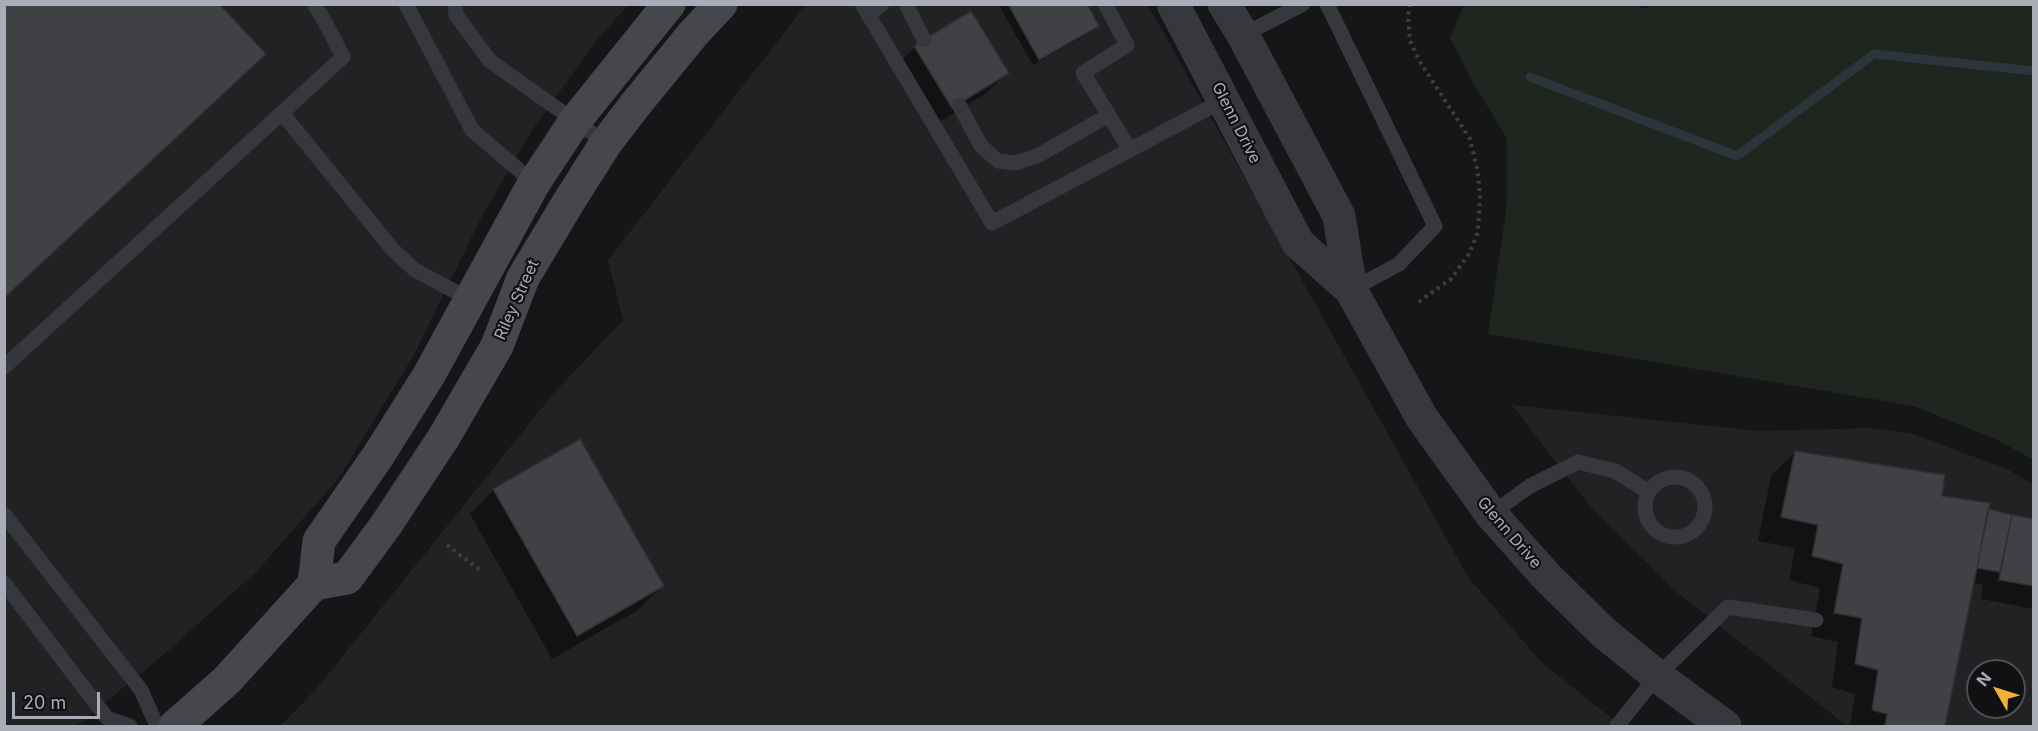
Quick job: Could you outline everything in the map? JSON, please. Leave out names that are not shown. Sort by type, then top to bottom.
[{"type":"main road","points":[[175,726],[227,680],[314,584],[319,541],[378,456],[429,375],[534,183],[575,121],[669,4]]},
{"type":"main road","name":"Riley Street","points":[[314,584],[347,578],[386,525],[444,436],[497,346],[523,278],[606,143],[693,34],[721,4]]},
{"type":"main road","points":[[386,525],[385,489],[440,402],[465,356],[472,330],[470,299]]},
{"type":"street","name":"Glenn Drive","points":[[1173,4],[1298,243],[1351,290],[1422,418],[1491,514],[1546,576],[1603,632],[1657,676],[1725,726]]},
{"type":"street","name":"Glenn Drive","points":[[1224,4],[1243,35],[1339,216],[1351,290]]},
{"type":"street","points":[[1224,100],[1240,101],[1253,116],[1275,160],[1296,191],[1339,216]]},
{"type":"lane","points":[[4,367],[343,57],[314,4]]},
{"type":"lane","points":[[406,4],[472,130],[534,183]]},
{"type":"lane","points":[[455,4],[456,15],[490,61],[606,143]]},
{"type":"lane","points":[[882,4],[865,10],[992,223],[1224,100]]},
{"type":"lane","points":[[906,4],[924,40]]},
{"type":"lane","points":[[1105,4],[1127,45],[1083,72],[1130,150]]},
{"type":"lane","points":[[1243,35],[1303,4]]},
{"type":"lane","points":[[1327,4],[1436,226],[1399,264],[1351,290]]},
{"type":"lane","points":[[959,105],[981,146],[998,161],[1016,164],[1039,155],[1109,115]]},
{"type":"lane","points":[[282,113],[393,250],[415,270],[470,299]]},
{"type":"lane","points":[[1491,514],[1530,486],[1578,462],[1614,471],[1648,492]]},
{"type":"lane","points":[[1683,478],[1692,482],[1700,489],[1704,498],[1706,508],[1703,519],[1689,534],[1670,537],[1661,534],[1648,520],[1645,511],[1648,492],[1662,479],[1683,478]]},
{"type":"lane","points":[[4,514],[141,690],[157,726]]},
{"type":"lane","points":[[4,583],[107,717],[130,726]]},
{"type":"lane","points":[[1617,726],[1657,676],[1728,607],[1816,620]]},
{"type":"path","points":[[1410,4],[1408,16],[1410,41],[1420,62],[1470,139],[1478,172],[1480,197],[1478,232],[1469,254],[1451,279],[1417,303]]},
{"type":"path","points":[[447,545],[480,570]]},
{"type":"shaded area","points":[[810,4],[1148,5],[1468,577],[1543,664],[1622,726],[280,726],[318,687],[553,394],[623,320],[608,260],[801,11]]},
{"type":"shaded area","points":[[1661,4],[2033,5],[2033,460],[1998,440],[1914,406],[1488,334],[1507,204],[1507,138],[1473,83],[1450,38],[1464,5],[1625,5],[1645,8]]},
{"type":"shaded area","points":[[4,5],[628,5],[597,40],[533,129],[481,218],[414,355],[338,479],[256,572],[161,657],[76,726],[5,726]]},
{"type":"shaded area","points":[[1512,405],[1759,431],[1870,428],[1910,433],[2007,469],[2033,484],[2033,726],[1847,726],[1679,594],[1589,505]]},
{"type":"building","points":[[4,4],[219,4],[266,54],[4,298]]},
{"type":"building","points":[[1008,4],[1087,4],[1099,26],[1039,60]]},
{"type":"building","points":[[971,11],[1009,73],[952,108],[914,46]]},
{"type":"building","points":[[580,439],[664,586],[577,636],[493,489]]},
{"type":"building","points":[[1795,451],[1945,475],[1942,496],[1990,503],[1945,726],[1885,726],[1887,714],[1872,710],[1878,670],[1855,664],[1862,618],[1834,613],[1843,564],[1812,556],[1818,525],[1781,517]]},
{"type":"building","points":[[1988,509],[2012,515],[2000,572],[1977,568]]},
{"type":"building","points":[[2012,515],[2034,519],[2034,586],[1999,580]]},
{"type":"waterway","points":[[1530,77],[1737,156],[1874,54],[2034,71]]}]
